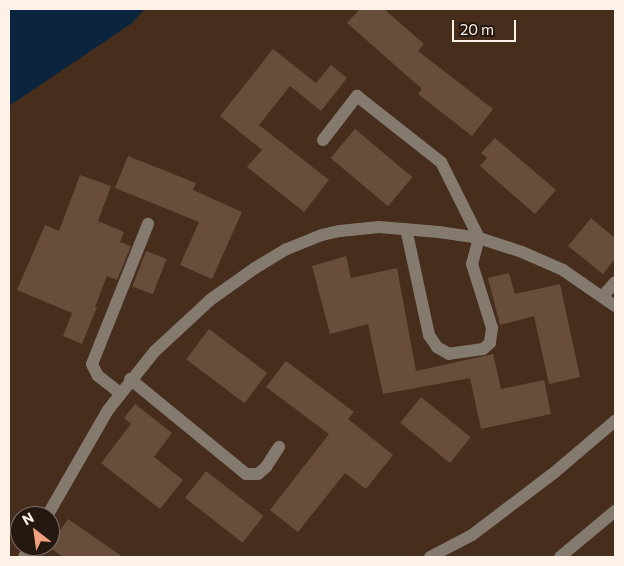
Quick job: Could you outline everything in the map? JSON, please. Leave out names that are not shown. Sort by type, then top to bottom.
[{"type":"street","points":[[323,140],[357,96],[441,162],[479,238],[472,264],[492,328],[490,343],[483,350],[448,354],[437,347],[429,334],[406,229]]},
{"type":"street","points":[[120,393],[98,376],[92,364],[148,224]]},
{"type":"street","points":[[52,506],[87,443],[120,393],[155,351],[203,306],[255,268],[287,249],[322,235],[379,227],[479,238],[549,264],[603,296],[615,306]]},
{"type":"street","points":[[603,296],[615,282]]},
{"type":"street","points":[[130,379],[246,474],[258,474],[266,467],[279,448]]},
{"type":"street","points":[[430,557],[472,535],[555,472],[615,421]]},
{"type":"street","points":[[560,557],[615,511]]},
{"type":"water","points":[[9,9],[145,9],[132,23],[9,106]]},
{"type":"building","points":[[360,9],[384,9],[424,44],[418,51],[493,109],[472,136],[418,94],[422,89],[347,23]]},
{"type":"building","points":[[273,49],[316,83],[331,65],[347,78],[321,111],[290,86],[259,125],[329,180],[304,212],[247,167],[262,150],[220,116]]},
{"type":"building","points":[[355,129],[412,177],[388,206],[331,158]]},
{"type":"building","points":[[495,138],[556,190],[535,214],[480,166],[487,158],[481,153]]},
{"type":"building","points":[[128,156],[196,183],[193,190],[242,212],[212,279],[180,265],[199,222],[115,188]]},
{"type":"building","points":[[80,175],[111,186],[98,221],[124,232],[120,242],[131,246],[117,280],[107,276],[82,344],[63,336],[72,313],[17,290],[45,225],[59,231]]},
{"type":"building","points":[[591,218],[615,238],[615,259],[603,274],[568,246]]},
{"type":"building","points":[[146,251],[167,259],[153,294],[132,286]]},
{"type":"building","points":[[346,256],[351,278],[397,268],[416,371],[493,354],[501,389],[544,380],[551,414],[481,429],[470,378],[383,394],[368,324],[330,334],[312,266]]},
{"type":"building","points":[[509,273],[515,294],[560,284],[580,377],[549,384],[534,316],[500,325],[488,278]]},
{"type":"building","points":[[209,329],[267,373],[244,403],[186,359]]},
{"type":"building","points":[[286,361],[354,412],[348,419],[393,455],[366,489],[345,473],[298,532],[270,510],[329,434],[266,387]]},
{"type":"building","points":[[421,397],[471,437],[450,463],[400,423]]},
{"type":"building","points":[[135,404],[172,433],[154,457],[183,480],[160,509],[101,463],[131,424],[124,418]]},
{"type":"building","points":[[206,471],[264,516],[243,543],[185,498]]},
{"type":"building","points":[[68,519],[123,557],[63,557],[60,555],[60,531]]}]
